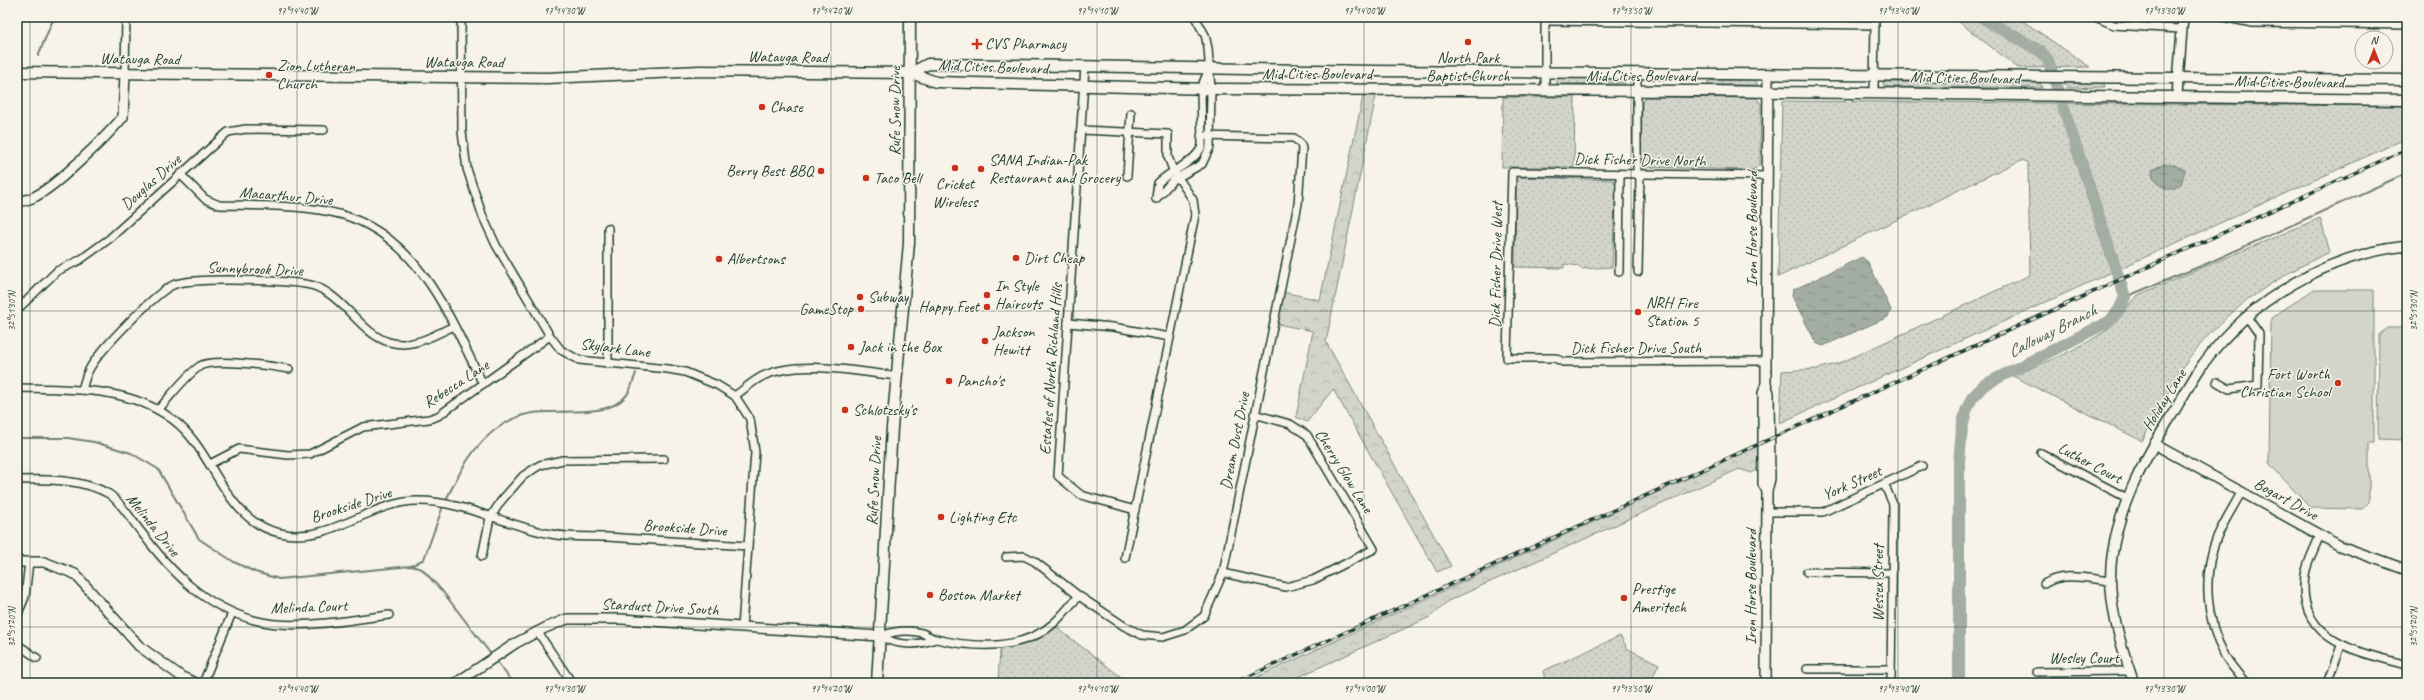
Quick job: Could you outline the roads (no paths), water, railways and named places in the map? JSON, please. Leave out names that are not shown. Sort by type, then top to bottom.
[{"type":"main road","name":"Rufe Snow Drive","points":[[877,683],[892,428],[909,243],[911,73],[910,17]]},
{"type":"main road","name":"Mid Cities Boulevard","points":[[911,73],[928,64],[1209,69],[2407,80]]},
{"type":"main road","name":"Watauga Road","points":[[17,72],[549,78],[700,71],[911,73]]},
{"type":"main road","points":[[1413,71],[1413,90]]},
{"type":"main road","name":"Mid Cities Boulevard","points":[[911,73],[936,82],[1206,89],[1768,91],[2177,95],[2407,100]]},
{"type":"street","points":[[17,202],[33,198],[47,189],[81,159],[123,117],[126,17]]},
{"type":"street","name":"Skylark Lane","points":[[461,17],[463,152],[476,196],[496,245],[550,336],[568,356],[579,360],[684,372],[717,385],[735,396],[750,420],[756,452],[742,626]]},
{"type":"street","points":[[1195,17],[1205,35],[1209,69],[1206,89],[1201,136],[1202,146],[1199,154],[1174,170],[1158,183],[1156,198],[1179,177],[1202,164],[1210,147],[1206,89]]},
{"type":"street","points":[[1874,92],[1875,17]]},
{"type":"street","points":[[2096,17],[2114,25],[2180,29]]},
{"type":"street","points":[[2177,95],[2180,29],[2183,17]]},
{"type":"street","points":[[2223,17],[2252,23],[2311,21],[2407,25]]},
{"type":"street","points":[[1545,91],[1545,19],[1875,25]]},
{"type":"street","name":"Estates of North Richland Hills","points":[[1085,66],[1058,476],[1081,495],[1135,510]]},
{"type":"street","points":[[1636,72],[1639,175],[1638,272]]},
{"type":"street","name":"Iron Horse Boulevard","points":[[1766,683],[1767,491],[1763,484],[1763,393],[1766,384],[1768,74]]},
{"type":"street","points":[[1127,176],[1131,113]]},
{"type":"street","name":"Douglas Drive","points":[[17,310],[57,272],[80,260],[109,239],[222,137],[235,130],[324,130]]},
{"type":"street","points":[[1081,130],[1168,134],[1168,157],[1174,170],[1193,200],[1195,215],[1125,558]]},
{"type":"street","name":"Dream Dust Drive","points":[[1006,558],[1024,556],[1034,561],[1079,596],[1124,626],[1142,635],[1163,637],[1185,630],[1204,616],[1223,573],[1254,414],[1298,204],[1302,148],[1300,143],[1294,138],[1201,136]]},
{"type":"street","name":"Dick Fisher Drive North","points":[[1512,172],[1620,175],[1767,176]]},
{"type":"street","name":"Dick Fisher Drive West","points":[[1507,358],[1512,172]]},
{"type":"street","name":"Macarthur Drive","points":[[180,174],[205,199],[219,205],[318,210],[344,216],[374,230],[403,250],[414,262],[442,303],[483,384]]},
{"type":"street","points":[[1619,272],[1620,175]]},
{"type":"street","points":[[608,228],[608,364]]},
{"type":"street","name":"Holiday Lane","points":[[2134,683],[2119,638],[2111,581],[2117,530],[2126,498],[2154,444],[2203,364],[2247,317],[2290,286],[2323,269],[2354,257],[2407,246]]},
{"type":"street","name":"Sunnybrook Drive","points":[[82,390],[89,369],[111,341],[160,293],[174,284],[192,281],[274,282],[314,286],[327,292],[375,334],[387,342],[398,344],[423,341],[454,326]]},
{"type":"street","points":[[2217,382],[2229,389],[2258,385],[2259,334],[2247,317]]},
{"type":"street","points":[[1068,323],[1113,327],[1170,337]]},
{"type":"street","name":"Rebecca Lane","points":[[210,464],[239,449],[288,455],[310,454],[363,427],[429,419],[438,416],[550,336]]},
{"type":"street","name":"Dick Fisher Drive South","points":[[1507,358],[1555,358],[1563,362],[1766,361]]},
{"type":"street","points":[[158,410],[193,373],[204,364],[231,363],[288,369]]},
{"type":"street","points":[[735,396],[762,376],[788,369],[838,370],[897,376]]},
{"type":"street","name":"Brookside Drive","points":[[17,388],[82,390],[117,395],[158,410],[174,420],[201,449],[220,483],[240,510],[257,523],[280,533],[303,535],[340,527],[399,504],[417,501],[452,505],[490,518],[554,535],[748,546]]},
{"type":"street","name":"Cherry Glow Lane","points":[[1223,573],[1286,587],[1312,580],[1374,549],[1307,435],[1290,424],[1254,414]]},
{"type":"street","name":"Bogart Drive","points":[[2154,444],[2320,535],[2358,553],[2407,570]]},
{"type":"street","name":"Luther Court","points":[[2041,453],[2126,498]]},
{"type":"street","points":[[482,556],[490,518],[501,501],[524,476],[540,464],[553,460],[664,459]]},
{"type":"street","name":"York Street","points":[[1767,512],[1822,512],[1922,466]]},
{"type":"street","name":"Melinda Drive","points":[[17,480],[69,482],[109,494],[179,579],[210,602],[232,613]]},
{"type":"street","name":"Wessex Street","points":[[1884,484],[1892,504],[1891,683]]},
{"type":"street","points":[[2242,491],[2218,536],[2212,554],[2208,578],[2209,602],[2220,645],[2226,658],[2246,683]]},
{"type":"street","points":[[2320,535],[2305,574],[2306,596],[2309,612],[2314,622],[2321,630],[2341,646],[2407,665]]},
{"type":"street","points":[[17,562],[55,565],[75,574],[139,646],[182,677],[196,683]]},
{"type":"street","points":[[17,616],[25,597],[29,562]]},
{"type":"street","points":[[1807,572],[1892,573]]},
{"type":"street","points":[[2044,584],[2052,579],[2067,576],[2111,581]]},
{"type":"street","points":[[880,636],[895,630],[922,633],[935,639],[978,645],[1016,643],[1049,627],[1079,596]]},
{"type":"street","points":[[203,683],[232,613]]},
{"type":"street","name":"Melinda Court","points":[[232,613],[267,623],[288,624],[389,615]]},
{"type":"street","name":"Stardust Drive South","points":[[460,682],[538,631],[567,620],[579,618],[742,626],[880,636]]},
{"type":"street","points":[[538,631],[572,683]]},
{"type":"street","points":[[880,636],[891,642],[921,644],[935,639]]},
{"type":"street","points":[[17,644],[37,658]]},
{"type":"street","points":[[2326,683],[2341,646]]},
{"type":"street","points":[[1807,668],[1891,669]]},
{"type":"street","name":"Wesley Court","points":[[2037,672],[2130,671]]},
{"type":"water","points":[[2164,164],[2172,164],[2185,170],[2181,184],[2173,189],[2165,189],[2153,177],[2152,170]]},
{"type":"water","points":[[1862,257],[1868,262],[1891,310],[1888,317],[1823,346],[1816,343],[1792,296],[1793,290]]},
{"type":"waterway","points":[[38,56],[54,17]]},
{"type":"waterway","name":"Calloway Branch","points":[[1959,683],[1959,462],[1962,428],[1966,411],[1972,398],[1984,385],[2110,321],[2119,310],[2125,297],[2048,60],[2040,51],[1981,17]]},
{"type":"waterway","points":[[17,91],[21,85]]},
{"type":"waterway","points":[[2125,297],[2206,264],[2407,173]]},
{"type":"waterway","points":[[447,498],[460,473],[475,450],[484,439],[507,422],[520,416],[533,413],[576,412],[604,409],[616,404],[628,394],[636,373]]},
{"type":"waterway","points":[[17,438],[68,438],[94,442],[131,453],[158,469],[199,539],[234,562],[255,572],[279,579],[411,566],[422,569],[443,592],[490,653]]},
{"type":"waterway","points":[[411,566],[424,559],[442,509]]},
{"type":"waterway","points":[[498,663],[513,683]]},
{"type":"railway","points":[[1234,683],[2407,149]]},
{"type":"place","name":"North Park Baptist Church","points":[[1468,42]]},
{"type":"place","name":"CVS Pharmacy","points":[[977,44]]},
{"type":"place","name":"Zion Lutheran Church","points":[[269,75]]},
{"type":"place","name":"Chase","points":[[762,107]]},
{"type":"place","name":"Cricket Wireless","points":[[955,168]]},
{"type":"place","name":"SANA Indian-Pak Restaurant and Grocery","points":[[981,169]]},
{"type":"place","name":"Berry Best BBQ","points":[[821,171]]},
{"type":"place","name":"Taco Bell","points":[[866,178]]},
{"type":"place","name":"Dirt Cheap","points":[[1016,258]]},
{"type":"place","name":"Albertsons","points":[[719,259]]},
{"type":"place","name":"In Style Haircuts","points":[[987,295]]},
{"type":"place","name":"Subway","points":[[860,297]]},
{"type":"place","name":"Happy Feet","points":[[987,307]]},
{"type":"place","name":"GameStop","points":[[861,309]]},
{"type":"place","name":"NRH Fire Station 5","points":[[1638,312]]},
{"type":"place","name":"Jackson Hewitt","points":[[985,341]]},
{"type":"place","name":"Jack in the Box","points":[[851,347]]},
{"type":"place","name":"Pancho's","points":[[949,381]]},
{"type":"place","name":"Fort Worth Christian School","points":[[2338,383]]},
{"type":"place","name":"Schlotzsky's","points":[[845,410]]},
{"type":"place","name":"Lighting Etc","points":[[941,517]]},
{"type":"place","name":"Boston Market","points":[[930,595]]},
{"type":"place","name":"Prestige Ameritech","points":[[1624,598]]}]
